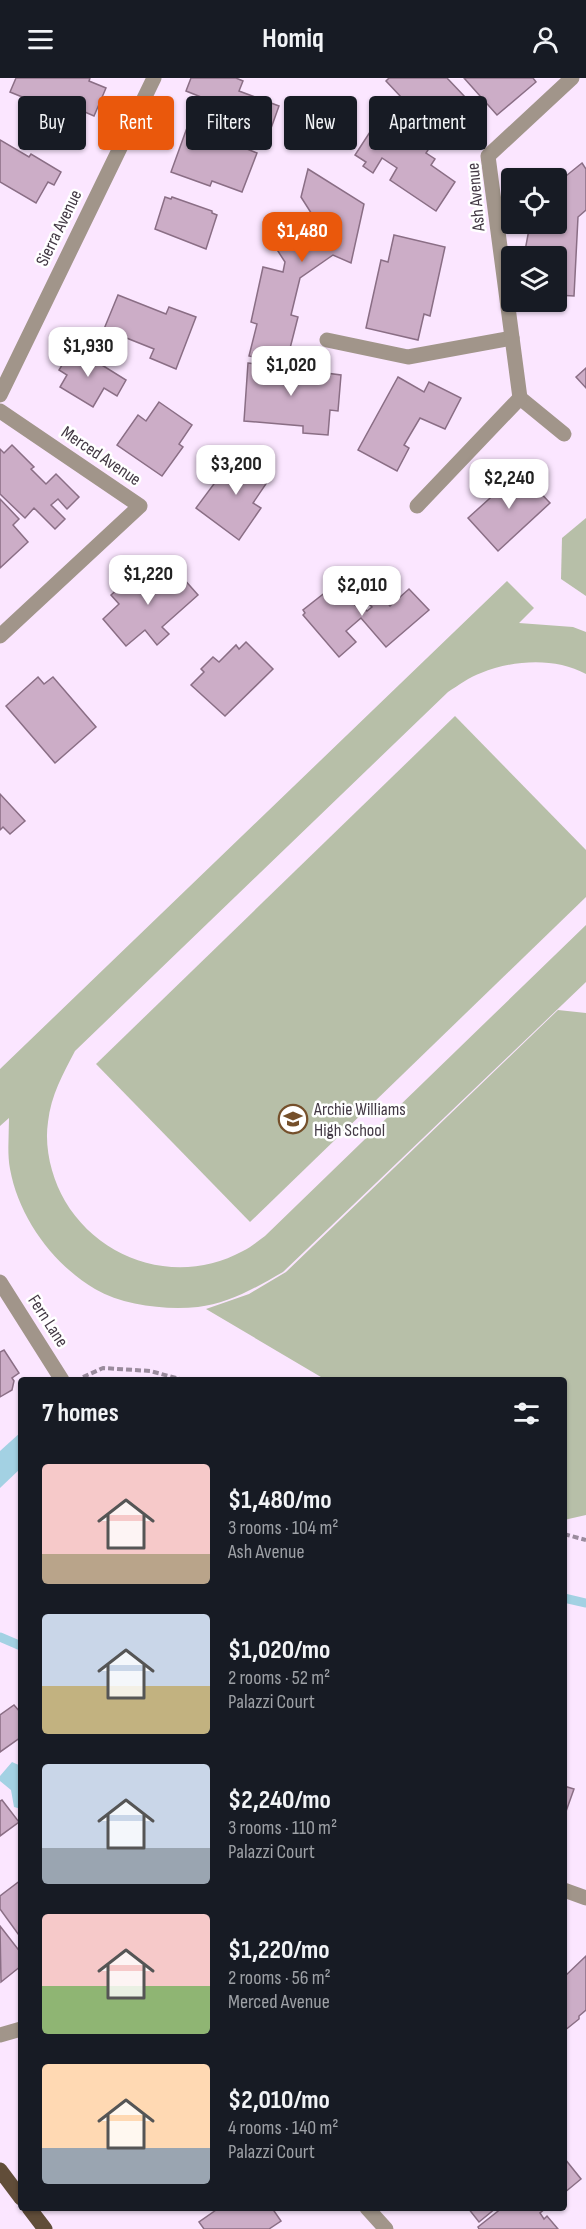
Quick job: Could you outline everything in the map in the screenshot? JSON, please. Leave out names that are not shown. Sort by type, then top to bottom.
[{"type":"main road","points":[[0,2170],[18,2194]]},
{"type":"main road","points":[[31,2211],[45,2229]]},
{"type":"street","name":"Sierra Avenue","points":[[0,395],[154,78]]},
{"type":"street","name":"Ash Avenue","points":[[520,398],[488,156],[572,78]]},
{"type":"street","points":[[327,340],[408,357],[457,350],[512,338]]},
{"type":"street","points":[[417,506],[520,398],[564,434]]},
{"type":"street","name":"Merced Avenue","points":[[0,411],[140,506],[0,636]]},
{"type":"street","name":"Fern Lane","points":[[0,1282],[60,1377]]},
{"type":"street","points":[[567,1891],[586,1898]]},
{"type":"street","points":[[0,2035],[18,2030]]},
{"type":"street","points":[[371,2211],[386,2229]]},
{"type":"path","points":[[84,1377],[103,1368],[150,1371],[173,1377]]},
{"type":"path","points":[[567,1535],[586,1539]]},
{"type":"green space","points":[[586,518],[586,596],[561,579],[562,538]]},
{"type":"green space","points":[[507,581],[534,608],[519,623],[573,627],[586,632],[586,674],[561,665],[520,663],[477,675],[448,692],[75,1051],[55,1094],[48,1122],[48,1153],[56,1183],[80,1222],[120,1253],[144,1262],[168,1267],[193,1267],[218,1261],[246,1249],[265,1236],[586,925],[586,982],[283,1272],[231,1299],[198,1307],[145,1306],[106,1295],[95,1289],[65,1267],[52,1253],[40,1238],[21,1205],[9,1163],[9,1118],[0,1126],[0,1069]]},
{"type":"green space","points":[[455,716],[586,850],[586,897],[250,1222],[96,1064]]},
{"type":"green space","points":[[558,1010],[586,1013],[586,1515],[567,1519],[567,1377],[321,1377],[206,1309],[249,1294],[286,1272]]},
{"type":"water","points":[[18,1435],[18,1471],[0,1488],[0,1451]]},
{"type":"water","points":[[12,1762],[18,1765],[18,1808],[14,1807],[11,1790],[0,1781],[0,1776]]},
{"type":"building","points":[[16,78],[90,78],[89,81],[106,88],[103,96],[98,96],[98,107],[94,116],[86,112],[86,96],[20,96],[10,92]]},
{"type":"building","points":[[191,78],[236,78],[243,81],[239,91],[252,96],[198,96],[186,91]]},
{"type":"building","points":[[389,78],[447,78],[464,96],[400,96],[386,81]]},
{"type":"building","points":[[464,78],[533,78],[536,82],[497,115],[487,104],[487,96],[480,96]]},
{"type":"building","points":[[272,103],[279,106],[272,126]]},
{"type":"building","points":[[186,131],[186,150],[250,150],[257,153],[242,192],[212,181],[210,186],[171,172]]},
{"type":"building","points":[[369,133],[369,150],[428,150],[426,153],[435,159],[431,165],[455,182],[436,211],[390,180],[397,168],[382,158],[373,173],[363,166],[366,162],[355,155]]},
{"type":"building","points":[[0,140],[29,157],[31,154],[61,172],[54,185],[48,182],[36,203],[0,182]]},
{"type":"building","points":[[582,163],[586,169],[586,210],[578,217],[574,296],[567,296],[567,246],[526,246],[528,234],[567,234],[567,175]]},
{"type":"building","points":[[308,169],[364,204],[351,263],[333,255],[300,278],[291,315],[298,317],[286,364],[249,356],[257,324],[251,322],[263,267],[283,272],[285,262],[274,245],[278,243],[272,234],[288,224],[294,232],[315,219],[301,197]]},
{"type":"building","points":[[165,197],[171,199],[172,197],[212,211],[217,215],[206,249],[155,229]]},
{"type":"building","points":[[394,235],[445,247],[430,316],[424,314],[418,340],[366,328],[381,260],[388,262]]},
{"type":"building","points":[[118,295],[166,314],[169,307],[196,317],[176,369],[150,358],[154,349],[104,329]]},
{"type":"building","points":[[73,347],[126,380],[117,396],[104,388],[93,407],[60,387],[67,375],[59,370]]},
{"type":"building","points":[[248,363],[341,375],[338,411],[330,410],[328,435],[303,433],[303,426],[244,421]]},
{"type":"building","points":[[586,368],[586,388],[576,377]]},
{"type":"building","points":[[398,377],[424,392],[429,382],[461,398],[445,429],[420,418],[404,445],[409,448],[397,471],[358,450]]},
{"type":"building","points":[[159,402],[192,425],[179,444],[183,447],[162,476],[117,445],[138,415],[146,421]]},
{"type":"building","points":[[12,445],[34,467],[31,469],[46,484],[56,474],[79,497],[67,509],[58,499],[51,505],[65,519],[55,529],[34,508],[25,518],[0,494],[0,449],[4,453]]},
{"type":"building","points":[[245,455],[272,475],[253,503],[261,508],[239,540],[196,508],[231,461],[238,465]]},
{"type":"building","points":[[515,466],[550,503],[498,551],[468,518],[509,481],[504,476]]},
{"type":"building","points":[[0,499],[19,519],[13,525],[28,542],[0,568]]},
{"type":"building","points":[[141,568],[155,585],[175,569],[198,595],[162,627],[169,634],[157,645],[145,630],[126,646],[103,619],[119,604],[111,595]]},
{"type":"building","points":[[336,584],[342,591],[345,588],[356,606],[359,603],[367,611],[372,607],[368,603],[379,594],[390,606],[409,589],[429,610],[386,647],[361,618],[346,631],[356,642],[339,657],[303,615],[305,613],[303,610]]},
{"type":"building","points":[[246,642],[273,669],[225,716],[191,685],[204,672],[201,669],[213,657],[219,662],[236,645],[239,649]]},
{"type":"building","points":[[38,677],[44,684],[53,677],[96,727],[55,763],[6,706]]},
{"type":"building","points":[[0,794],[25,821],[10,834],[3,827],[0,830]]},
{"type":"building","points":[[4,1350],[19,1373],[12,1378],[14,1381],[12,1390],[0,1397],[0,1352]]},
{"type":"building","points":[[14,1705],[18,1710],[18,1739],[0,1752],[0,1715]]},
{"type":"building","points":[[567,1787],[574,1789],[567,1809]]},
{"type":"building","points":[[2,1800],[18,1823],[0,1836],[0,1801]]},
{"type":"building","points":[[18,1882],[18,1934],[0,1909],[0,1896]]},
{"type":"building","points":[[0,1926],[18,1949],[18,1968],[1,1982]]},
{"type":"building","points":[[586,1956],[586,2010],[567,2029],[567,1974]]},
{"type":"building","points":[[567,2162],[581,2179],[567,2191]]},
{"type":"building","points":[[215,2211],[274,2211],[281,2221],[269,2229],[204,2229],[199,2222]]},
{"type":"building","points":[[470,2211],[492,2211],[479,2222]]},
{"type":"building","points":[[498,2211],[542,2211],[540,2213],[544,2219],[547,2216],[558,2229],[479,2229],[478,2227]]},
{"type":"waterway","points":[[567,1599],[586,1603]]},
{"type":"waterway","points":[[0,1637],[18,1645]]},
{"type":"place","name":"Archie Williams High School","points":[[293,1119]]}]
